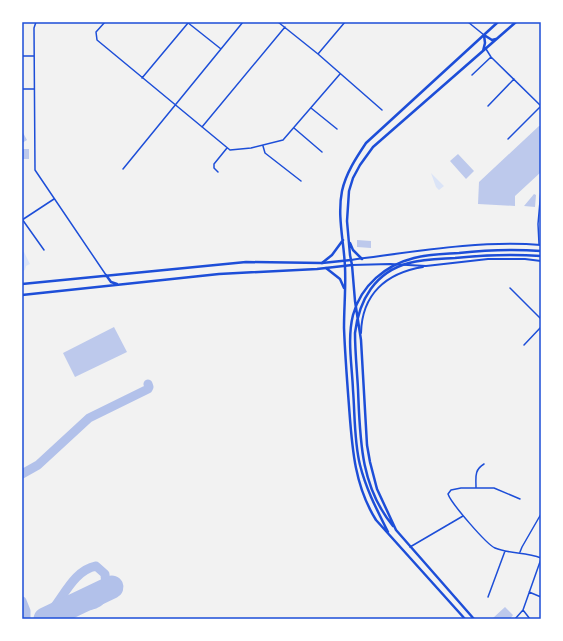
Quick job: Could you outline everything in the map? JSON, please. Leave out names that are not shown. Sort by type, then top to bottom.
[{"type":"main road","points":[[465,619],[376,520],[370,510],[360,484],[356,470],[352,442],[347,384],[344,328],[345,266],[340,208],[342,192],[347,174],[353,161],[366,143],[498,22]]},
{"type":"main road","points":[[396,530],[377,489],[367,445],[360,340],[352,260],[348,241],[347,221],[349,191],[353,178],[360,164],[373,147],[516,22]]},
{"type":"main road","points":[[484,35],[492,40],[498,38]]},
{"type":"main road","points":[[484,35],[484,50]]},
{"type":"main road","points":[[322,263],[332,255],[343,240]]},
{"type":"main road","points":[[348,241],[353,250],[362,259]]},
{"type":"main road","points":[[22,284],[246,262],[322,263],[362,259],[406,252],[511,244],[540,245]]},
{"type":"main road","points":[[390,536],[371,500],[364,479],[356,445],[350,337],[354,313],[360,298],[370,283],[379,274],[395,265],[416,257],[477,251],[541,251]]},
{"type":"main road","points":[[474,619],[396,530],[387,518],[372,492],[362,458],[354,333],[356,320],[362,303],[371,288],[392,270],[409,263],[486,255],[523,254],[541,256]]},
{"type":"main road","points":[[360,340],[361,325],[371,297],[379,287],[399,273],[426,266],[488,259],[525,259],[541,261]]},
{"type":"main road","points":[[22,295],[224,274],[352,265],[412,264],[426,266]]},
{"type":"main road","points":[[326,268],[340,279],[344,291]]},
{"type":"main road","points":[[106,275],[111,282],[119,285]]},
{"type":"street","points":[[35,22],[34,168],[106,275]]},
{"type":"street","points":[[105,22],[96,32],[97,40],[227,148],[232,150],[263,146],[283,140],[340,74]]},
{"type":"street","points":[[123,169],[243,22]]},
{"type":"street","points":[[278,22],[318,54],[382,110]]},
{"type":"street","points":[[318,54],[345,22]]},
{"type":"street","points":[[468,22],[484,35]]},
{"type":"street","points":[[142,78],[188,23],[221,49]]},
{"type":"street","points":[[202,127],[285,27]]},
{"type":"street","points":[[484,50],[541,106],[508,139]]},
{"type":"street","points":[[22,56],[34,56]]},
{"type":"street","points":[[472,75],[491,57]]},
{"type":"street","points":[[488,106],[514,79]]},
{"type":"street","points":[[22,89],[34,89]]},
{"type":"street","points":[[311,108],[337,129]]},
{"type":"street","points":[[294,128],[322,152]]},
{"type":"street","points":[[263,146],[265,153],[301,182]]},
{"type":"street","points":[[218,172],[214,168],[214,164],[227,148]]},
{"type":"street","points":[[540,245],[541,190]]},
{"type":"street","points":[[44,250],[22,220],[54,199]]},
{"type":"street","points":[[510,288],[541,319]]},
{"type":"street","points":[[524,344],[541,328]]},
{"type":"street","points":[[476,488],[478,467],[484,464]]},
{"type":"street","points":[[514,619],[523,610],[541,559],[520,552],[492,546],[463,516],[449,497],[448,492],[454,489],[498,489],[520,499]]},
{"type":"street","points":[[520,552],[541,514]]},
{"type":"street","points":[[410,547],[463,516]]},
{"type":"street","points":[[488,597],[505,550]]},
{"type":"street","points":[[529,592],[541,597]]},
{"type":"street","points":[[523,610],[530,619]]},
{"type":"shaded area","points":[[431,173],[444,186],[439,190],[436,187]]},
{"type":"shaded area","points":[[22,251],[30,264],[26,266],[25,270],[22,271]]},
{"type":"building","points":[[539,126],[541,126],[541,172],[515,196],[515,206],[478,204],[479,182]]},
{"type":"building","points":[[22,131],[27,140],[22,143]]},
{"type":"building","points":[[22,149],[29,149],[29,159],[23,159]]},
{"type":"building","points":[[458,154],[474,171],[466,179],[450,161]]},
{"type":"building","points":[[534,194],[536,195],[535,207],[524,206]]},
{"type":"building","points":[[357,240],[371,241],[371,248],[357,247]]},
{"type":"building","points":[[114,327],[127,352],[75,377],[63,353]]},
{"type":"building","points":[[505,607],[513,615],[510,619],[493,618]]},
{"type":"taxiway","points":[[22,474],[38,465],[89,418],[148,389],[148,384]]},
{"type":"taxiway","points":[[44,619],[73,581],[87,569],[96,566],[105,574],[106,591],[102,599],[90,606],[77,604]]},
{"type":"taxiway","points":[[22,601],[26,611],[26,619]]},
{"type":"runway","points":[[45,619],[112,587]]}]
